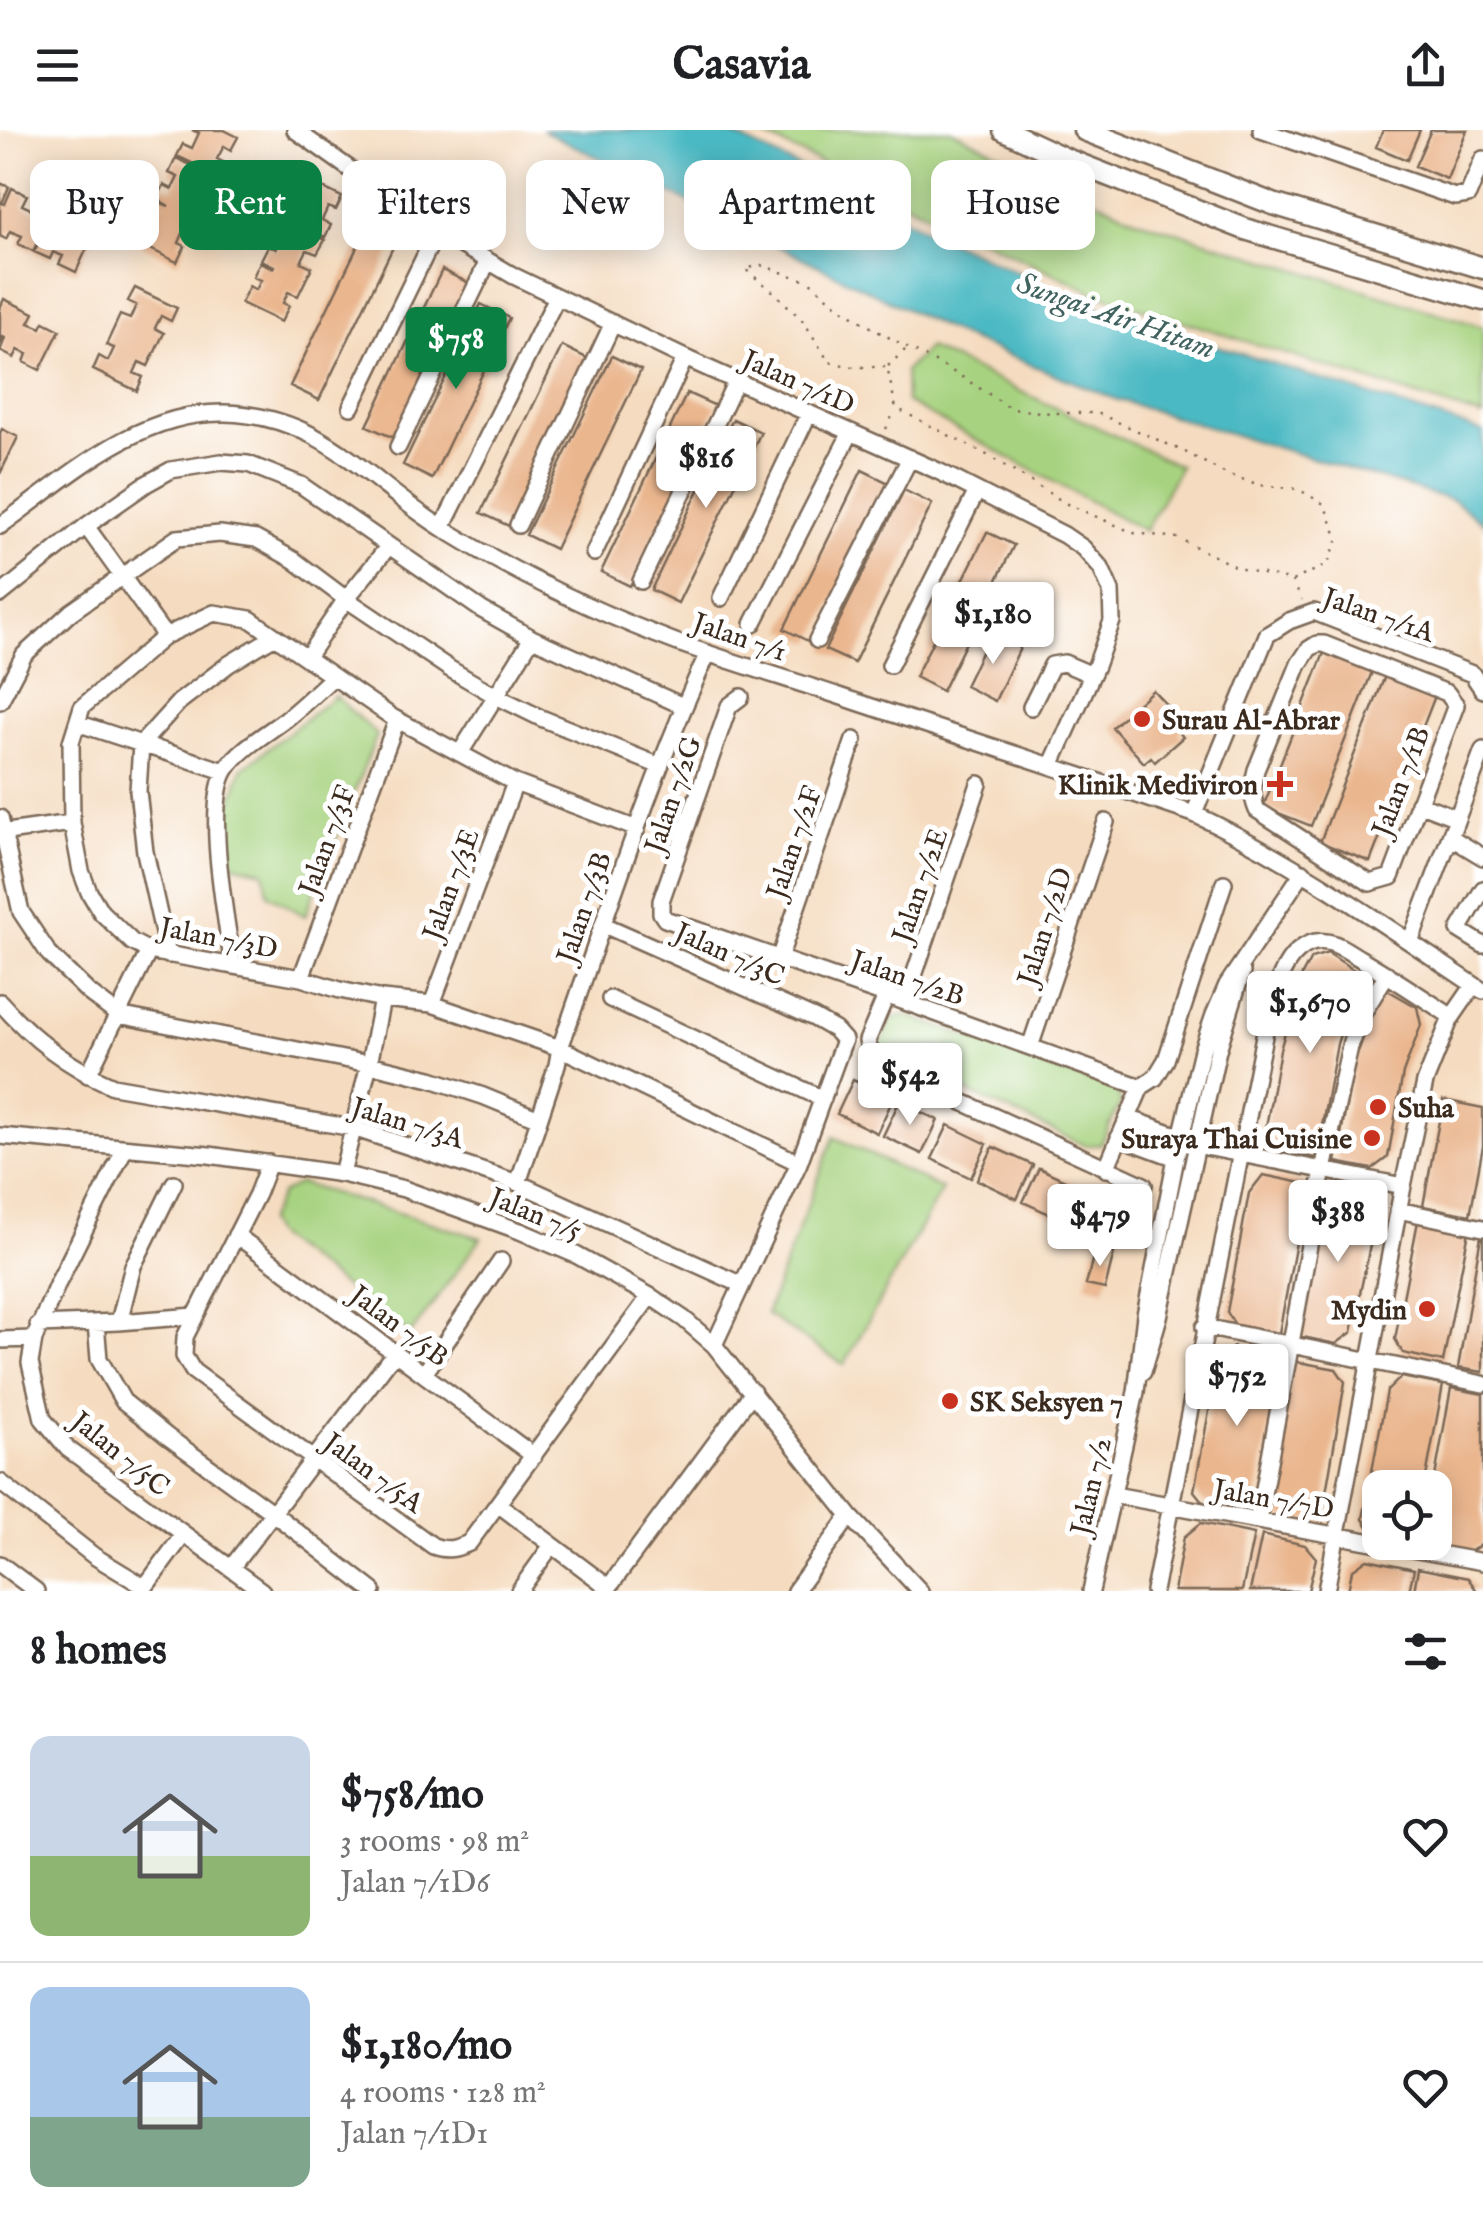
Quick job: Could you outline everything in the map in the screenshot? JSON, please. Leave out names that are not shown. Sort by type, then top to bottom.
[{"type":"main road","points":[[1004,130],[1066,160],[1245,229],[1483,300]]},
{"type":"main road","points":[[1084,130],[1273,204],[1483,268]]},
{"type":"street","name":"Jalan 7/1D","points":[[295,130],[342,163]]},
{"type":"street","points":[[1261,130],[1455,197],[1468,195],[1483,159]]},
{"type":"street","points":[[351,406],[428,250]]},
{"type":"street","name":"Jalan 7/1D","points":[[469,250],[613,324],[910,458],[1064,535],[1082,548],[1102,568],[1111,591],[1112,621],[1051,766]]},
{"type":"street","points":[[398,448],[488,261]]},
{"type":"street","points":[[442,528],[557,296]]},
{"type":"street","points":[[518,525],[613,324]]},
{"type":"street","points":[[594,553],[686,358]]},
{"type":"street","points":[[641,581],[736,380]]},
{"type":"street","points":[[720,598],[809,413]]},
{"type":"street","name":"Jalan 7/1","points":[[0,526],[96,457],[144,429],[170,420],[225,414],[262,417],[296,427],[334,446],[442,528],[585,604],[708,653],[1194,814],[1226,828],[1303,872],[1478,988]]},
{"type":"street","points":[[753,624],[851,432]]},
{"type":"street","points":[[817,640],[910,458]]},
{"type":"street","points":[[0,595],[86,526],[171,470],[222,462],[248,464],[301,485],[482,610],[532,638],[683,706]]},
{"type":"street","points":[[890,665],[977,491]]},
{"type":"street","points":[[86,526],[165,636]]},
{"type":"street","points":[[0,700],[24,655],[72,612],[177,538],[220,534],[256,539],[294,560],[346,599],[496,696],[660,766]]},
{"type":"street","points":[[307,657],[388,547]]},
{"type":"street","name":"Jalan 7/1A","points":[[1194,814],[1267,635],[1289,620],[1314,612],[1472,674],[1483,690]]},
{"type":"street","points":[[224,772],[77,723],[82,708],[165,636],[214,613],[250,619],[397,720],[514,782],[637,829]]},
{"type":"street","points":[[168,955],[146,852],[138,791],[141,744],[179,702],[275,636]]},
{"type":"street","points":[[460,753],[532,638]]},
{"type":"street","name":"Jalan 7/1B","points":[[1324,644],[1447,694],[1456,705],[1418,803],[1391,878],[1370,884],[1257,810],[1252,786],[1298,664],[1309,648],[1324,644]]},
{"type":"street","name":"Jalan 7/3B","points":[[518,1183],[560,1048],[637,829],[683,706],[708,653]]},
{"type":"street","points":[[1031,707],[1052,665],[1064,662],[1092,675]]},
{"type":"street","points":[[233,966],[216,808],[224,772],[239,754],[332,678]]},
{"type":"street","name":"Jalan 7/2G","points":[[662,913],[661,901],[729,706],[741,698]]},
{"type":"street","points":[[1235,713],[1273,729]]},
{"type":"street","name":"Jalan 7/3F","points":[[301,978],[397,720]]},
{"type":"street","name":"Jalan 7/3D","points":[[77,723],[71,742],[72,824],[81,872],[102,912],[132,942],[168,955],[301,978],[382,999],[432,1004],[560,1048],[799,1163]]},
{"type":"street","name":"Jalan 7/2F","points":[[780,960],[854,740]]},
{"type":"street","points":[[1410,942],[1483,750]]},
{"type":"street","name":"Jalan 7/3E","points":[[432,1004],[514,782]]},
{"type":"street","name":"Jalan 7/2E","points":[[905,1002],[979,784]]},
{"type":"street","points":[[1418,803],[1457,818]]},
{"type":"street","name":"Jalan 7/2D","points":[[1030,1047],[1106,822]]},
{"type":"street","points":[[72,824],[1,828],[21,912],[49,954],[118,1015],[431,1078],[539,1119]]},
{"type":"street","points":[[1450,837],[1483,856]]},
{"type":"street","name":"Jalan 7/2","points":[[1136,1392],[1159,1317],[1189,1141],[1246,959],[1303,872]]},
{"type":"street","points":[[1106,1168],[1141,1087],[1155,1078],[1166,1060],[1224,882]]},
{"type":"street","points":[[1483,889],[1459,930],[1483,945]]},
{"type":"street","name":"Jalan 7/2B","points":[[662,913],[672,922],[1141,1087]]},
{"type":"street","name":"Jalan 7/3C","points":[[604,924],[835,1030],[844,1040],[823,1099]]},
{"type":"street","points":[[1154,1591],[1239,1153],[1279,980],[1295,952],[1319,941],[1332,942],[1452,1017]]},
{"type":"street","points":[[88,1075],[150,951]]},
{"type":"street","points":[[1258,1522],[1323,1170],[1351,1042],[1360,1018],[1387,974]]},
{"type":"street","points":[[1326,1591],[1424,1082],[1452,1017],[1478,988]]},
{"type":"street","points":[[886,996],[867,1042],[874,1061],[1144,1185]]},
{"type":"street","points":[[610,998],[823,1099],[799,1163],[714,1345]]},
{"type":"street","points":[[342,1174],[382,999]]},
{"type":"street","name":"Jalan 7/3A","points":[[0,1002],[47,1048],[113,1086],[352,1128],[518,1183],[742,1286]]},
{"type":"street","points":[[1128,1118],[1189,1141],[1402,1186]]},
{"type":"street","name":"Jalan 7/5","points":[[0,1136],[269,1162],[342,1174],[404,1189],[576,1254],[650,1296],[714,1345],[850,1516],[920,1591]]},
{"type":"street","points":[[1119,1138],[1176,1158]]},
{"type":"street","name":"Jalan 7/2","points":[[1091,1591],[1136,1392],[1144,1314],[1176,1158],[1189,1141]]},
{"type":"street","name":"Jalan 7/5C","points":[[126,1148],[36,1332],[30,1363],[43,1418],[68,1449],[262,1591]]},
{"type":"street","name":"Jalan 7/5A","points":[[269,1162],[185,1336],[184,1356],[193,1371],[433,1546],[444,1550],[469,1543],[650,1296]]},
{"type":"street","points":[[118,1322],[133,1266],[174,1183]]},
{"type":"street","points":[[1398,1210],[1483,1228]]},
{"type":"street","name":"Jalan 7/5B","points":[[236,1235],[534,1456]]},
{"type":"street","points":[[424,1374],[500,1261]]},
{"type":"street","points":[[0,1340],[96,1323],[194,1316]]},
{"type":"street","points":[[96,1323],[99,1359],[124,1400],[373,1591]]},
{"type":"street","points":[[1204,1327],[1483,1384]]},
{"type":"street","points":[[232,1568],[396,1352]]},
{"type":"street","points":[[498,1504],[607,1589],[752,1392]]},
{"type":"street","points":[[0,1482],[94,1556],[144,1589],[184,1534]]},
{"type":"street","name":"Jalan 7/7D","points":[[1114,1494],[1483,1562]]},
{"type":"street","points":[[795,1591],[850,1516]]},
{"type":"street","points":[[518,1591],[552,1545]]},
{"type":"street","points":[[0,1564],[36,1591]]},
{"type":"path","points":[[896,408],[987,455],[1067,504],[1134,533],[1178,538],[1238,568],[1292,581],[1328,564],[1338,538],[1324,504],[1298,488],[1260,485],[1226,474],[1097,413],[1012,409],[841,308],[810,282],[761,265],[745,270],[804,322],[829,362],[887,367],[908,348]]},
{"type":"path","points":[[872,442],[884,431],[896,408],[887,367]]},
{"type":"path","points":[[1292,581],[1298,596],[1314,612]]},
{"type":"green space","points":[[752,130],[951,130],[1013,160],[931,160],[931,215],[911,206],[911,160],[815,160]]},
{"type":"green space","points":[[1095,200],[1135,219],[1483,327],[1483,417],[1095,293],[1005,250],[1095,250]]},
{"type":"green space","points":[[928,348],[1180,466],[1145,531],[906,402],[905,371]]},
{"type":"green space","points":[[335,696],[377,735],[305,916],[268,894],[264,871],[232,864],[226,817],[242,769]]},
{"type":"green space","points":[[905,1015],[1116,1088],[1121,1102],[1101,1144],[1086,1146],[877,1051],[892,1018]]},
{"type":"green space","points":[[834,1137],[942,1189],[844,1365],[766,1314]]},
{"type":"green space","points":[[299,1183],[481,1238],[410,1335],[274,1235],[267,1222],[281,1194]]},
{"type":"water","points":[[542,130],[723,130],[784,160],[684,160],[684,200],[664,190],[664,160],[603,160]]},
{"type":"water","name":"Sungai Air Hitam","points":[[911,222],[931,232],[931,250],[969,250],[1085,303],[1483,432],[1483,523],[1455,501],[1115,399],[961,336],[786,250],[911,250]]},
{"type":"building","points":[[192,130],[224,130],[238,137],[231,150],[224,146],[219,160],[186,160],[177,156],[183,144],[192,148],[199,133]]},
{"type":"building","points":[[1383,130],[1420,130],[1407,160],[1376,147]]},
{"type":"building","points":[[1431,130],[1467,130],[1447,179],[1415,166]]},
{"type":"building","points":[[176,158],[180,160],[179,250],[183,250],[177,262],[152,250],[159,250],[159,202],[169,206],[159,200],[159,195],[164,185],[172,189],[178,177],[169,173]]},
{"type":"building","points":[[0,183],[9,187],[2,203],[5,204],[12,188],[27,195],[22,205],[30,209],[30,250],[18,244],[22,236],[10,231],[6,239],[0,236]]},
{"type":"building","points":[[322,188],[342,197],[336,210],[328,207],[322,220]]},
{"type":"building","points":[[322,220],[331,225],[325,237],[322,236]]},
{"type":"building","points":[[86,250],[76,272],[59,264],[63,256],[53,252],[50,259],[34,252]]},
{"type":"building","points":[[266,250],[307,250],[301,262],[312,267],[298,296],[288,292],[283,303],[289,306],[281,322],[241,303],[249,286],[256,290],[261,280],[253,277],[260,262],[274,266],[261,260]]},
{"type":"building","points":[[356,250],[392,250],[319,400],[290,386]]},
{"type":"building","points":[[442,270],[471,284],[396,439],[367,426]]},
{"type":"building","points":[[135,288],[177,308],[171,321],[161,316],[155,328],[164,333],[148,366],[139,362],[134,373],[143,377],[137,391],[93,370],[99,356],[108,361],[114,348],[106,345],[120,315],[130,319],[136,305],[128,301]]},
{"type":"building","points":[[4,299],[34,313],[29,323],[41,328],[44,322],[60,330],[40,370],[24,362],[27,354],[18,350],[14,358],[0,351],[5,338],[0,344],[0,308]]},
{"type":"building","points":[[481,304],[509,318],[432,479],[403,465]]},
{"type":"building","points":[[562,346],[591,360],[511,527],[481,513]]},
{"type":"building","points":[[612,356],[641,370],[555,549],[526,535]]},
{"type":"building","points":[[687,393],[716,406],[630,586],[601,572]]},
{"type":"building","points":[[733,419],[761,432],[678,603],[651,590]]},
{"type":"building","points":[[2,429],[18,437],[0,474],[0,433]]},
{"type":"building","points":[[862,470],[891,484],[812,643],[784,629]]},
{"type":"building","points":[[904,490],[932,504],[854,663],[825,650]]},
{"type":"building","points":[[987,532],[1014,545],[942,691],[915,677]]},
{"type":"building","points":[[990,634],[1020,648],[995,701],[965,686]]},
{"type":"building","points":[[1324,653],[1372,672],[1311,826],[1263,807]]},
{"type":"building","points":[[1385,676],[1435,696],[1370,862],[1320,842]]},
{"type":"building","points":[[1153,690],[1185,726],[1179,732],[1183,737],[1155,762],[1151,757],[1144,763],[1112,727]]},
{"type":"building","points":[[1328,953],[1366,978],[1351,999],[1337,1044],[1316,1158],[1273,1150],[1264,1138],[1280,1050],[1302,975],[1311,958]]},
{"type":"building","points":[[1384,988],[1417,1007],[1421,1025],[1403,1073],[1388,1157],[1372,1169],[1336,1162],[1354,1064]]},
{"type":"building","points":[[853,1080],[893,1099],[877,1133],[837,1114]]},
{"type":"building","points":[[1443,1100],[1483,1108],[1483,1146],[1470,1215],[1423,1206]]},
{"type":"building","points":[[899,1102],[938,1120],[922,1154],[883,1136]]},
{"type":"building","points":[[948,1125],[987,1144],[971,1178],[932,1159]]},
{"type":"building","points":[[993,1147],[1033,1165],[1017,1199],[977,1180]]},
{"type":"building","points":[[1039,1168],[1078,1186],[1062,1220],[1023,1202]]},
{"type":"building","points":[[1263,1175],[1307,1184],[1279,1333],[1235,1325],[1227,1312],[1249,1193]]},
{"type":"building","points":[[1327,1186],[1369,1194],[1378,1207],[1352,1332],[1336,1344],[1298,1336]]},
{"type":"building","points":[[1088,1191],[1127,1209],[1111,1243],[1072,1225]]},
{"type":"building","name":"Mydin","points":[[1418,1221],[1469,1231],[1443,1362],[1403,1353],[1395,1339]]},
{"type":"building","points":[[1483,1236],[1483,1372],[1458,1368]]},
{"type":"building","points":[[1095,1248],[1114,1253],[1105,1289],[1086,1285]]},
{"type":"building","points":[[1233,1347],[1281,1357],[1254,1512],[1203,1502],[1194,1491],[1219,1358]]},
{"type":"building","points":[[1293,1361],[1336,1369],[1345,1382],[1323,1510],[1304,1521],[1264,1514]]},
{"type":"building","points":[[1401,1377],[1443,1385],[1427,1470],[1372,1470],[1387,1391]]},
{"type":"building","points":[[1451,1388],[1483,1394],[1483,1543],[1467,1554],[1452,1551],[1452,1470],[1436,1470]]},
{"type":"building","points":[[1201,1523],[1254,1534],[1242,1591],[1174,1591],[1184,1537]]},
{"type":"building","points":[[1262,1535],[1305,1545],[1316,1558],[1308,1591],[1250,1591]]},
{"type":"building","points":[[1366,1560],[1414,1569],[1409,1591],[1348,1591],[1352,1570]]},
{"type":"building","points":[[1418,1568],[1468,1578],[1477,1591],[1414,1591]]},
{"type":"place","name":"Surau Al-Abrar","points":[[1142,719]]},
{"type":"place","name":"Klinik Mediviron","points":[[1280,784]]},
{"type":"place","name":"Suha","points":[[1378,1107]]},
{"type":"place","name":"Suraya Thai Cuisine","points":[[1372,1138]]},
{"type":"place","name":"Mydin","points":[[1427,1309]]},
{"type":"place","name":"SK Seksyen 7","points":[[950,1401]]}]
